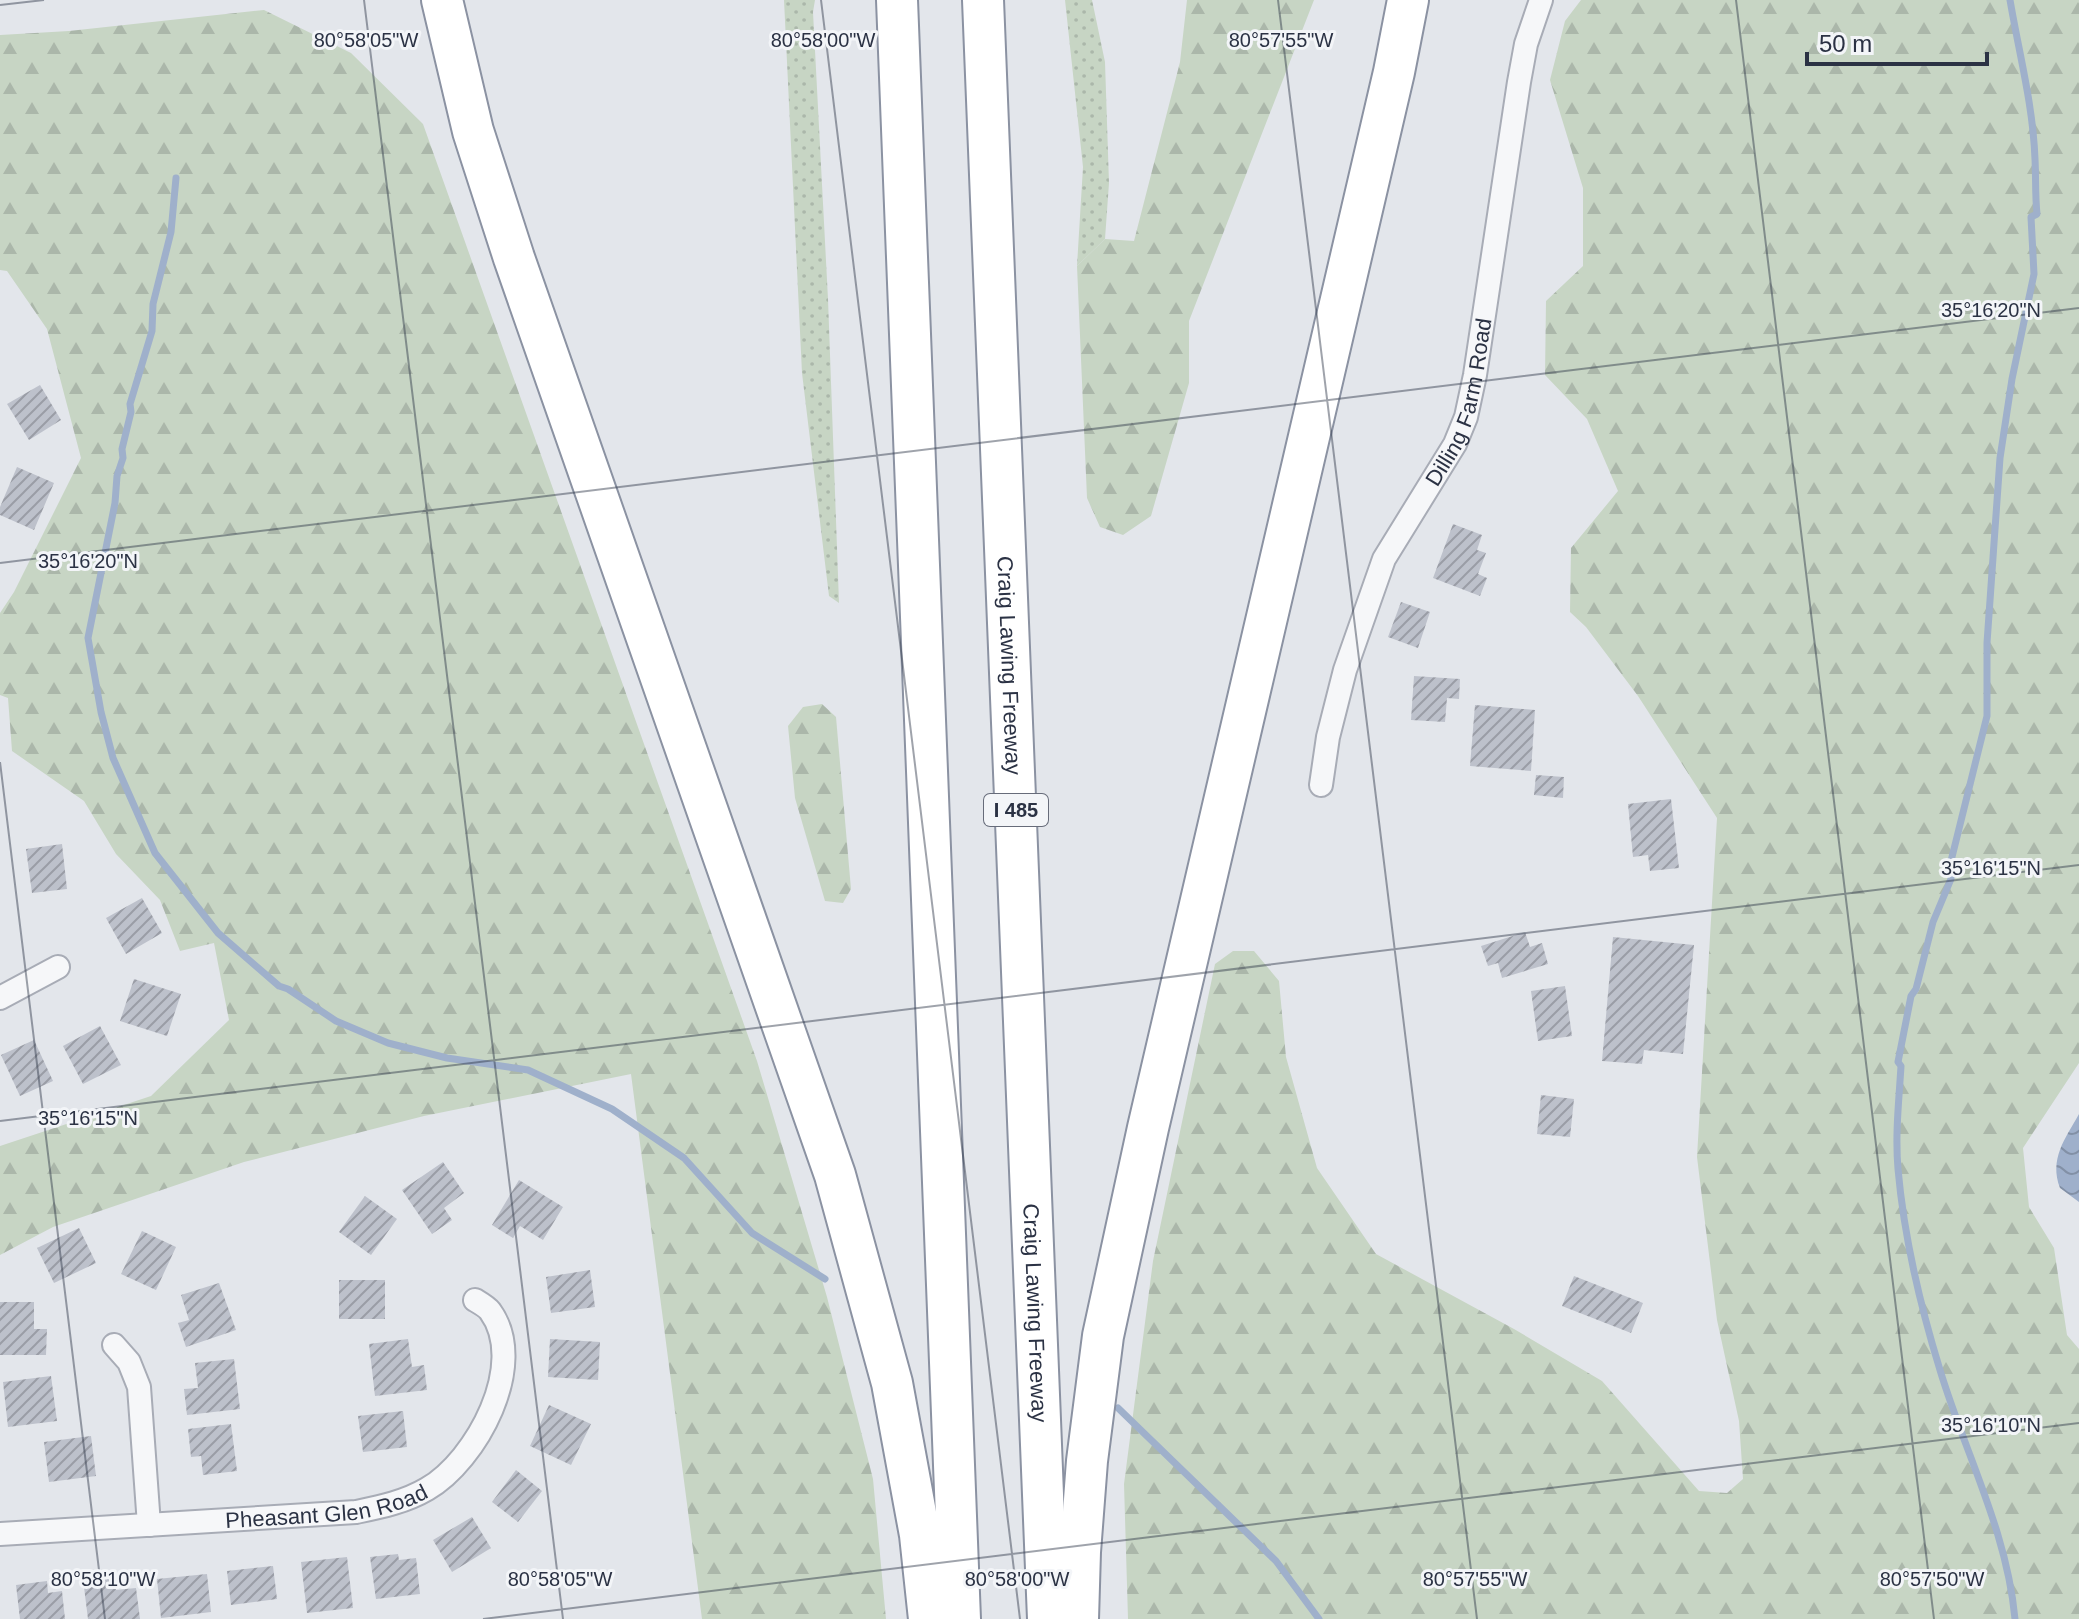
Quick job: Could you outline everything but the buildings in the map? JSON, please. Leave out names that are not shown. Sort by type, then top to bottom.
[{"type":"highway","points":[[442,0],[473,131],[514,258],[835,1175],[892,1383],[920,1535],[929,1619]]},
{"type":"highway","points":[[897,0],[960,1619]]},
{"type":"highway","name":"Craig Lawing Freeway","points":[[983,0],[1048,1619]]},
{"type":"highway","points":[[1078,1619],[1087,1461],[1103,1336],[1148,1128],[1394,72],[1408,0]]},
{"type":"street","name":"Dilling Farm Road","points":[[1321,785],[1328,737],[1345,670],[1384,559],[1455,444],[1466,417],[1519,82],[1526,44],[1541,0]]},
{"type":"street","points":[[0,998],[58,967]]},
{"type":"street","name":"Pheasant Glen Road","points":[[0,1534],[356,1512],[394,1504],[428,1489],[457,1465],[476,1440],[500,1384],[503,1358],[500,1335],[490,1311],[475,1300]]},
{"type":"street","points":[[114,1345],[129,1362],[139,1387],[149,1525]]},
{"type":"green space","points":[[784,0],[815,0],[813,12],[839,603],[829,596],[802,373]]},
{"type":"green space","points":[[1065,0],[1092,0],[1105,62],[1109,183],[1105,239],[1077,266],[1083,167]]},
{"type":"green space","points":[[1187,0],[1314,0],[1189,321],[1189,383],[1151,516],[1123,535],[1100,527],[1087,498],[1077,266],[1105,239],[1134,241],[1180,62]]},
{"type":"green space","points":[[1581,0],[2079,0],[2079,1063],[2023,1148],[2029,1207],[2054,1248],[2067,1335],[2079,1349],[2079,1619],[1128,1619],[1124,1484],[1153,1261],[1215,964],[1233,951],[1254,951],[1279,981],[1286,1057],[1317,1168],[1376,1254],[1602,1381],[1699,1491],[1727,1493],[1743,1479],[1739,1421],[1717,1320],[1697,1157],[1717,818],[1638,696],[1586,627],[1570,612],[1571,548],[1618,491],[1587,419],[1545,375],[1546,301],[1583,266],[1583,188],[1550,80],[1565,21]]},
{"type":"green space","points":[[264,10],[351,53],[423,124],[757,1061],[827,1297],[873,1479],[886,1619],[702,1619],[631,1074],[424,1116],[244,1162],[53,1227],[0,1255],[0,1146],[151,1096],[229,1020],[214,943],[180,951],[160,900],[116,854],[84,801],[12,751],[8,698],[0,695],[0,613],[14,592],[81,458],[47,329],[7,271],[0,270],[0,35],[69,31]]},
{"type":"green space","points":[[822,704],[836,717],[851,889],[843,903],[825,901],[795,798],[788,726],[803,707]]},
{"type":"water","points":[[2079,1114],[2079,1202],[2060,1188],[2056,1168],[2060,1150]]},
{"type":"waterway","points":[[2010,0],[2034,139],[2037,214],[2031,217],[2034,274],[2012,379],[2000,458],[1987,643],[1987,716],[1951,861],[1951,879],[1933,922],[1916,989],[1911,996],[1898,1062],[1901,1066],[1897,1143],[1904,1220],[1920,1296],[1950,1401],[1994,1523],[2011,1586],[2015,1619]]},
{"type":"waterway","points":[[176,178],[171,232],[153,304],[152,331],[130,404],[115,503],[88,638],[113,758],[155,853],[218,933],[279,986],[336,1021],[388,1043],[447,1058],[528,1070],[612,1109],[684,1158],[752,1233],[825,1279]]},
{"type":"waterway","points":[[1118,1408],[1276,1561],[1319,1619]]}]
